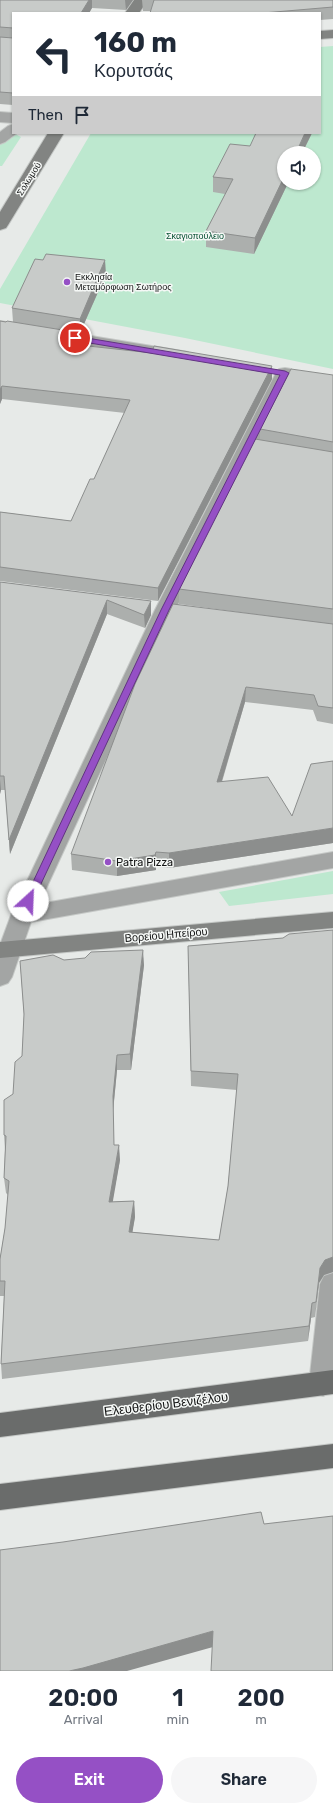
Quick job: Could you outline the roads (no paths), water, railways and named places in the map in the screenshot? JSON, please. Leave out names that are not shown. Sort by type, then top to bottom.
[{"type":"main road","points":[[133,12],[141,0]]},
{"type":"main road","points":[[321,35],[333,34]]},
{"type":"main road","name":"Σολωμού","points":[[0,225],[55,134]]},
{"type":"main road","name":"Βορείου Ηπείρου","points":[[5,949],[333,920]]},
{"type":"main road","name":"Ελευθερίου Βενιζέλου","points":[[0,1425],[328,1383]]},
{"type":"main road","points":[[0,1497],[333,1456]]},
{"type":"street","points":[[0,117],[12,118]]},
{"type":"street","points":[[0,139],[12,130]]},
{"type":"street","points":[[0,326],[200,359]]},
{"type":"street","points":[[0,978],[5,949],[22,914],[157,609],[284,373]]},
{"type":"street","points":[[157,609],[188,613]]},
{"type":"street","points":[[22,914],[333,860]]},
{"type":"street","points":[[328,1383],[333,1284]]},
{"type":"place","name":"Εκκλησία Μεταμόρφωση Σωτήρος","points":[[67,282]]},
{"type":"place","name":"Patra Pizza","points":[[108,862]]},
{"type":"park label","name":"Σκαγιοπούλειο","points":[[195,236]]}]
